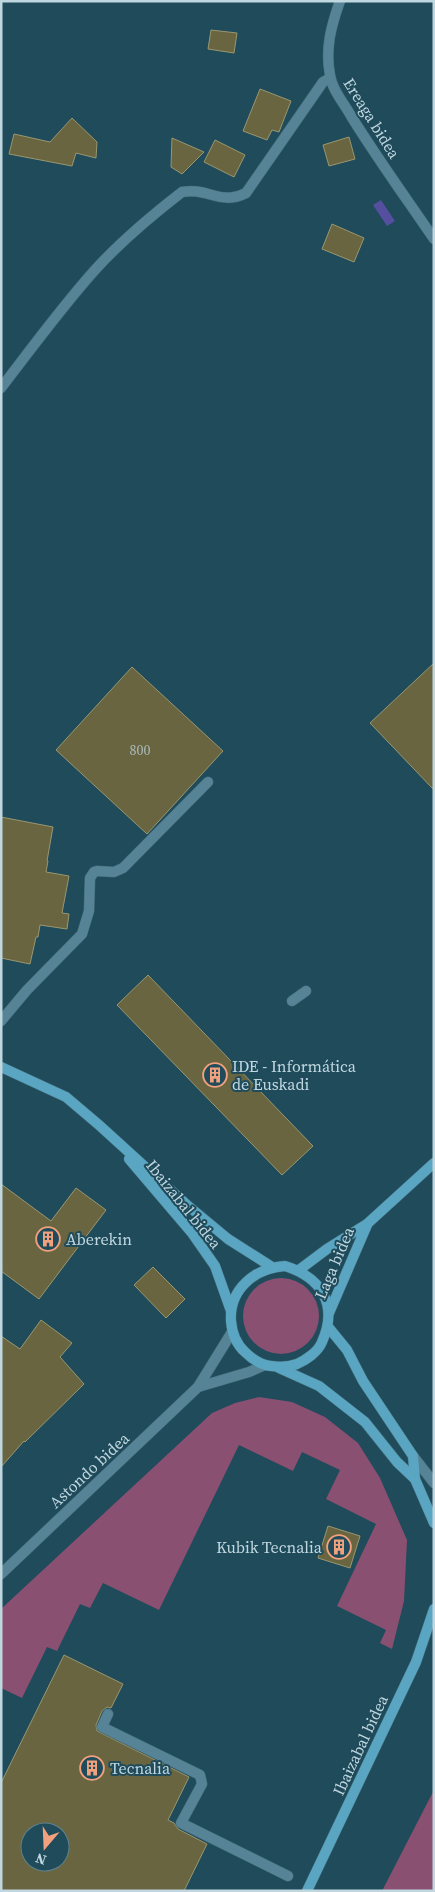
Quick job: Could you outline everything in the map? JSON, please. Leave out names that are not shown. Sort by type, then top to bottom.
[{"type":"street","name":"Ereaga bidea","points":[[340,1],[328,43],[330,78],[366,140],[434,239]]},
{"type":"street","points":[[1,388],[94,270],[158,211],[182,192],[199,191],[226,199],[239,197],[246,193],[323,82],[330,78]]},
{"type":"street","points":[[1,1021],[27,990],[82,934],[89,911],[90,878],[94,872],[97,870],[114,872],[123,868],[208,782]]},
{"type":"street","points":[[292,1001],[306,991]]},
{"type":"street","name":"Ibaizabal bidea","points":[[1,1068],[66,1096],[228,1240],[272,1267]]},
{"type":"street","name":"Ibaizabal bidea","points":[[100,1125],[192,1233],[215,1266],[231,1310]]},
{"type":"street","name":"Laga bidea","points":[[299,1270],[327,1249],[367,1224],[434,1163]]},
{"type":"street","name":"Laga bidea","points":[[329,1313],[367,1224]]},
{"type":"street","points":[[278,1367],[293,1365],[307,1359],[321,1346],[328,1328],[329,1313],[326,1299],[320,1288],[299,1270],[286,1266],[272,1267],[253,1276],[235,1296],[231,1310],[232,1332],[240,1348],[251,1358],[266,1365],[278,1367],[319,1386],[365,1422],[397,1462],[415,1479]]},
{"type":"street","points":[[328,1328],[347,1350],[363,1381],[413,1456],[434,1483]]},
{"type":"street","name":"Astondo bidea","points":[[1,1574],[198,1387],[232,1332]]},
{"type":"street","name":"Astondo bidea","points":[[198,1387],[266,1365]]},
{"type":"street","points":[[413,1456],[415,1479],[434,1523]]},
{"type":"street","name":"Ibaizabal bidea","points":[[307,1891],[416,1662],[434,1610]]},
{"type":"street","points":[[108,1714],[102,1727],[200,1775],[202,1784],[182,1823],[288,1876]]},
{"type":"shaded area","points":[[381,200],[395,221],[387,226],[373,205]]},
{"type":"shaded area","points":[[281,1278],[295,1281],[308,1289],[316,1302],[319,1316],[316,1330],[308,1343],[295,1351],[281,1354],[267,1351],[254,1343],[246,1330],[243,1316],[246,1302],[254,1289],[267,1281]]},
{"type":"shaded area","points":[[259,1397],[292,1402],[325,1417],[358,1443],[380,1478],[407,1540],[404,1601],[392,1649],[380,1643],[386,1630],[337,1606],[376,1524],[326,1499],[340,1470],[302,1452],[293,1471],[239,1445],[159,1610],[103,1583],[90,1608],[80,1604],[57,1651],[47,1647],[22,1698],[1,1688],[1,1609],[212,1413],[235,1403]]},
{"type":"shaded area","points":[[434,1790],[434,1891],[382,1891]]},
{"type":"building","points":[[211,30],[237,33],[234,53],[208,49]]},
{"type":"building","points":[[260,89],[291,101],[279,132],[272,130],[267,140],[243,131]]},
{"type":"building","points":[[72,118],[97,142],[96,158],[76,153],[72,166],[9,154],[14,134],[50,142]]},
{"type":"building","points":[[349,137],[355,159],[329,166],[323,145]]},
{"type":"building","points":[[172,138],[204,152],[182,174],[171,167]]},
{"type":"building","points":[[215,140],[245,155],[234,177],[204,162]]},
{"type":"building","points":[[332,224],[364,238],[354,262],[322,249]]},
{"type":"building","points":[[434,663],[434,790],[370,723]]},
{"type":"building","points":[[132,667],[223,751],[147,834],[56,750]]},
{"type":"building","points":[[1,817],[53,827],[46,872],[69,876],[62,913],[69,914],[67,929],[40,925],[30,964],[1,958]]},
{"type":"building","name":"IDE - Informática de Euskadi","points":[[148,975],[313,1146],[282,1175],[117,1005]]},
{"type":"building","name":"Aberekin","points":[[1,1184],[51,1221],[76,1188],[106,1210],[39,1299],[1,1271]]},
{"type":"building","points":[[153,1267],[185,1299],[166,1318],[134,1285]]},
{"type":"building","points":[[41,1320],[72,1343],[60,1357],[84,1384],[24,1441],[1,1467],[1,1336],[20,1349]]},
{"type":"building","name":"Kubik Tecnalia","points":[[328,1526],[360,1536],[350,1568],[318,1558]]},
{"type":"building","name":"Tecnalia","points":[[64,1655],[123,1684],[111,1708],[107,1707],[102,1711],[96,1725],[97,1731],[189,1777],[168,1820],[174,1823],[178,1829],[207,1844],[184,1891],[1,1891],[1,1783]]},
{"type":"place","name":"IDE - Informática de Euskadi","points":[[215,1075]]},
{"type":"place","name":"Aberekin","points":[[48,1239]]},
{"type":"place","name":"Kubik Tecnalia","points":[[339,1547]]},
{"type":"place","name":"Tecnalia","points":[[92,1768]]}]
